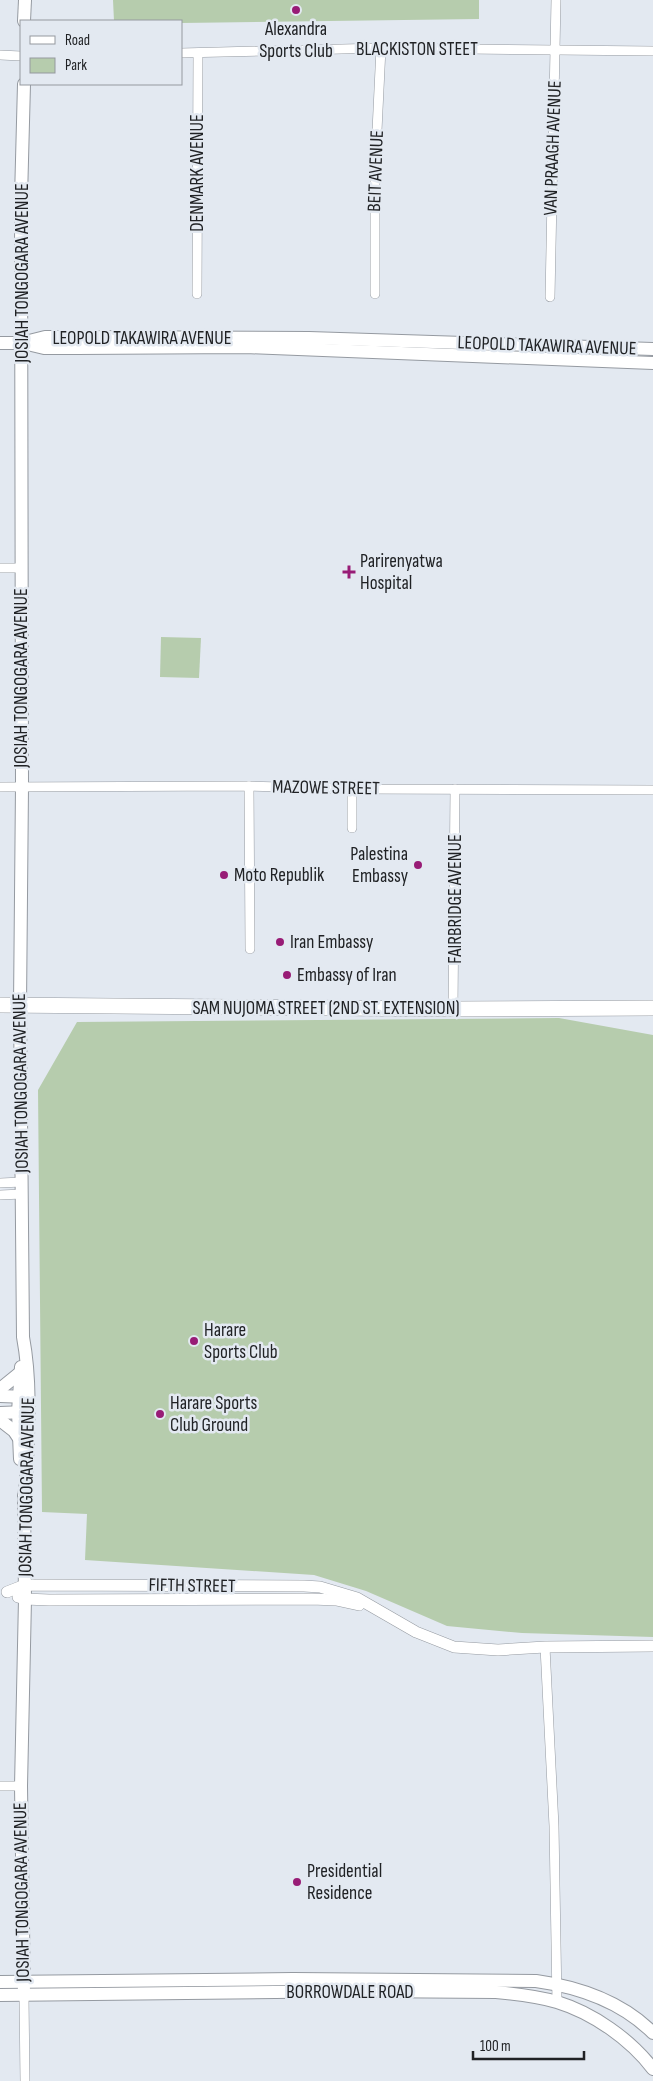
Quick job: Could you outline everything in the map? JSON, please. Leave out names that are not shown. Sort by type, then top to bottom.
[{"type":"highway","name":"SAM NUJOMA STREET (2ND ST. EXTENSION)","points":[[0,1005],[453,1010],[653,1008]]},
{"type":"main road","points":[[24,20],[25,0]]},
{"type":"main road","name":"JOSIAH TONGOGARA AVENUE","points":[[24,85],[20,1005],[23,1337],[28,1362],[24,1397]]},
{"type":"main road","name":"LEOPOLD TAKAWIRA AVENUE","points":[[23,343],[45,337],[309,338],[653,349]]},
{"type":"main road","points":[[0,343],[23,343]]},
{"type":"main road","name":"LEOPOLD TAKAWIRA AVENUE","points":[[23,343],[44,348],[246,347],[653,363]]},
{"type":"main road","points":[[23,1337],[21,1372],[24,1397],[18,1437],[24,1496]]},
{"type":"main road","points":[[0,1389],[21,1372]]},
{"type":"main road","points":[[0,1396],[24,1397]]},
{"type":"main road","points":[[0,1412],[23,1412]]},
{"type":"main road","name":"JOSIAH TONGOGARA AVENUE","points":[[23,1412],[26,1483],[24,1496],[25,1600],[21,1786],[24,1996]]},
{"type":"main road","points":[[0,1420],[14,1431],[18,1437]]},
{"type":"main road","name":"BORROWDALE ROAD","points":[[0,1982],[283,1979],[518,1980],[558,1984],[583,1991],[610,2003],[636,2018],[653,2033]]},
{"type":"main road","name":"BORROWDALE ROAD","points":[[0,1995],[157,1992],[496,1992],[534,1996],[557,2002],[592,2018],[630,2045],[653,2069]]},
{"type":"street","name":"VAN PRAAGH AVENUE","points":[[550,297],[556,0]]},
{"type":"street","name":"BLACKISTON STEET","points":[[182,53],[381,48],[653,51]]},
{"type":"street","name":"BEIT AVENUE","points":[[375,294],[375,172],[381,48]]},
{"type":"street","name":"DENMARK AVENUE","points":[[197,294],[198,52]]},
{"type":"street","points":[[0,56],[20,56]]},
{"type":"street","points":[[0,568],[21,568]]},
{"type":"street","points":[[249,786],[250,948]]},
{"type":"street","name":"MAZOWE STREET","points":[[0,787],[249,786],[352,789],[653,790]]},
{"type":"street","points":[[352,789],[352,828]]},
{"type":"street","name":"FAIRBRIDGE AVENUE","points":[[453,1010],[455,789]]},
{"type":"street","points":[[0,1184],[22,1188]]},
{"type":"street","points":[[0,1195],[22,1188]]},
{"type":"street","name":"FIFTH STREET","points":[[4,1592],[25,1584],[320,1587],[357,1598],[416,1632],[454,1647],[498,1650],[545,1646],[653,1646]]},
{"type":"street","name":"FIFTH STREET","points":[[4,1592],[25,1600],[312,1599],[336,1600],[374,1608]]},
{"type":"street","points":[[545,1646],[554,1826],[557,2002]]},
{"type":"street","points":[[0,1786],[21,1786]]},
{"type":"street","name":"JOSIAH TONGOGARA AVENUE","points":[[24,1996],[25,2081]]},
{"type":"green space","name":"Alexandra Sports Club","points":[[113,0],[479,0],[479,19],[182,23],[182,20],[114,20]]},
{"type":"green space","points":[[161,637],[201,638],[199,678],[160,677]]},
{"type":"green space","points":[[559,1018],[653,1035],[653,1637],[522,1633],[447,1626],[366,1591],[314,1575],[85,1560],[87,1514],[42,1512],[38,1090],[77,1022]]},
{"type":"place","name":"Alexandra Sports Club","points":[[296,10]]},
{"type":"place","name":"Parirenyatwa Hospital","points":[[349,572]]},
{"type":"place","name":"Palestina Embassy","points":[[418,865]]},
{"type":"place","name":"Moto Republik","points":[[224,875]]},
{"type":"place","name":"Iran Embassy","points":[[280,942]]},
{"type":"place","name":"Embassy of Iran","points":[[287,975]]},
{"type":"place","name":"Harare Sports Club","points":[[194,1341]]},
{"type":"place","name":"Harare Sports Club Ground","points":[[160,1414]]},
{"type":"place","name":"Presidential Residence","points":[[297,1882]]}]
